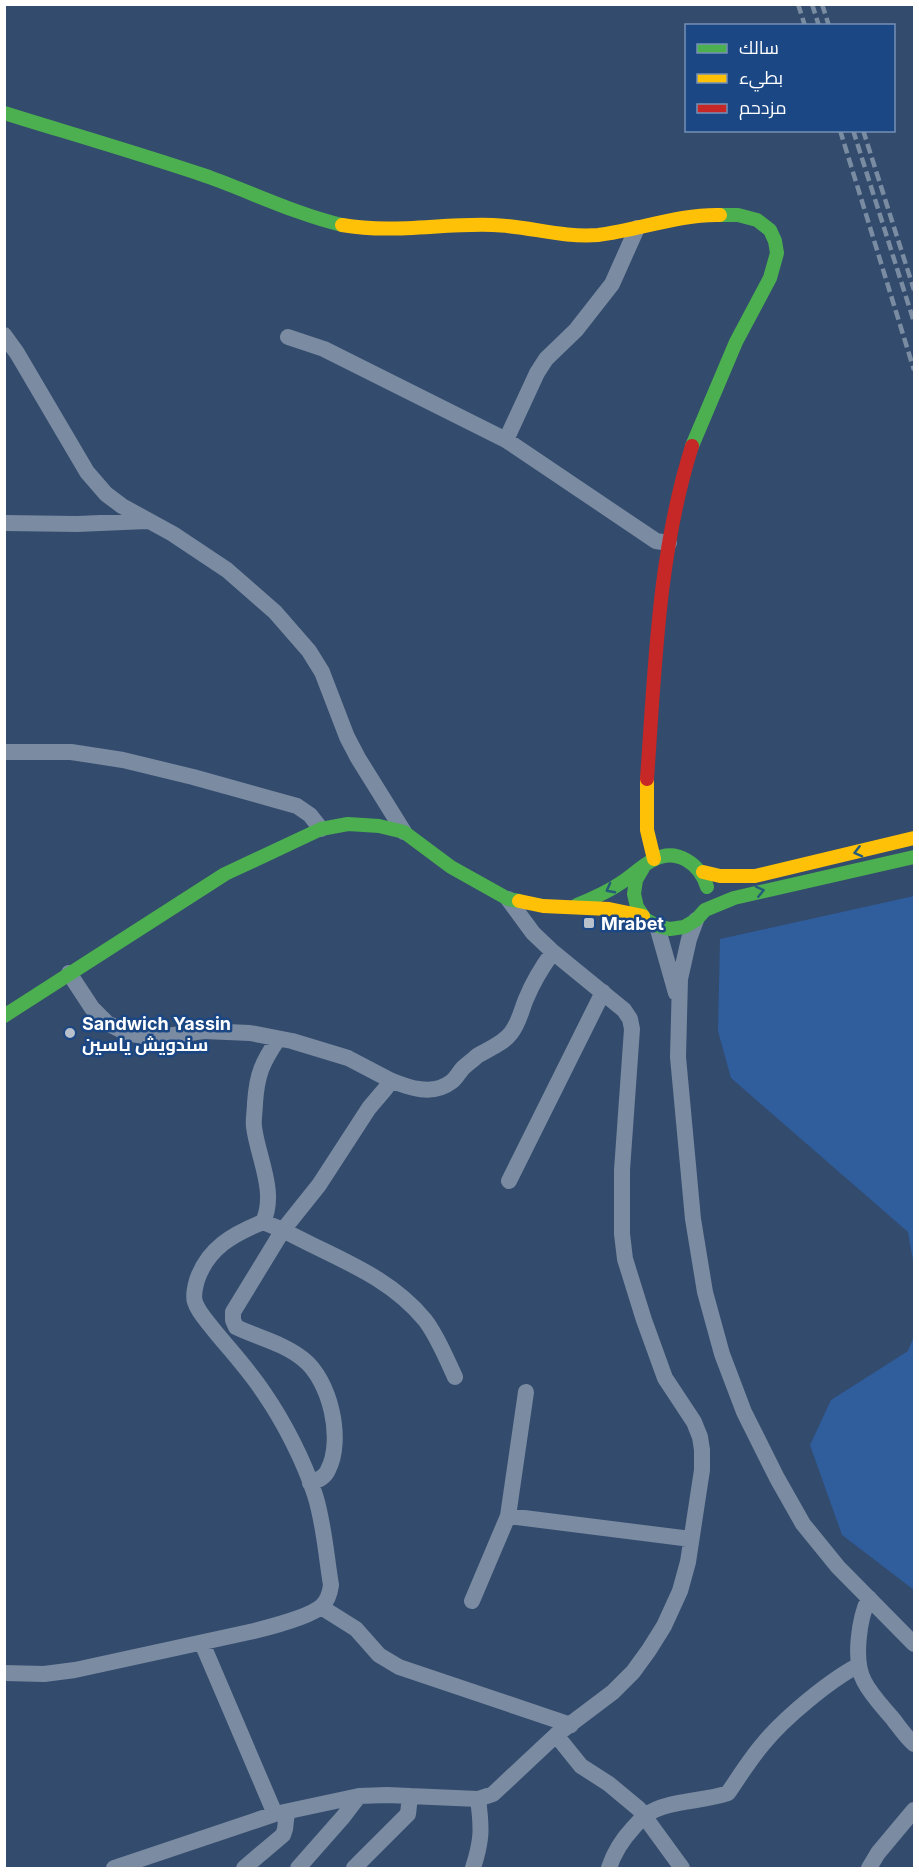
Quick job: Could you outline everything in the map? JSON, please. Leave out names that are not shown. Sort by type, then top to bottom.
[{"type":"street","points":[[4,113],[223,183],[298,213],[330,223],[357,228],[391,230],[486,225],[578,236],[603,234],[687,218],[736,214],[754,217],[769,228],[777,243],[775,266],[767,288],[747,320],[689,453],[669,543],[662,582],[656,642],[646,801],[650,847],[649,864],[636,880],[634,894],[637,907],[643,916],[657,926],[670,929],[684,927],[700,915],[749,893],[915,857]]},
{"type":"street","points":[[506,440],[537,372],[546,359],[576,330],[612,284],[637,228]]},
{"type":"street","points":[[4,335],[87,472],[106,494],[227,570],[275,612],[295,633],[322,672],[347,737],[404,832],[451,867],[508,899],[543,906],[609,909],[643,916]]},
{"type":"street","points":[[288,337],[324,349],[506,440],[656,541],[669,543]]},
{"type":"street","points":[[4,523],[78,524],[147,521]]},
{"type":"street","points":[[4,752],[71,752],[123,760],[193,777],[297,806],[310,815],[321,830]]},
{"type":"street","points":[[4,1016],[225,874],[268,852],[321,830],[348,824],[404,832]]},
{"type":"street","points":[[703,872],[738,877],[755,876],[915,838]]},
{"type":"street","points":[[881,846],[886,864]]},
{"type":"street","points":[[574,907],[612,889],[649,864],[668,856],[681,857],[694,863],[703,872],[708,897],[683,959],[678,999],[678,1057],[693,1219],[705,1292],[722,1354],[744,1412],[803,1524],[838,1567],[915,1644]]},
{"type":"street","points":[[114,1869],[281,1813],[359,1796],[478,1799],[493,1794],[556,1735],[613,1692],[633,1672],[664,1626],[680,1591],[692,1539],[702,1470],[702,1450],[694,1422],[665,1377],[644,1320],[626,1259],[622,1234],[622,1170],[632,1029],[630,1019],[624,1010],[533,933],[508,899]]},
{"type":"street","points":[[657,926],[678,999]]},
{"type":"street","points":[[69,973],[92,1008],[108,1023],[127,1033],[151,1038],[204,1031],[250,1033],[348,1058],[390,1080],[417,1089],[429,1090],[438,1089],[452,1082],[471,1062],[510,1035],[540,971],[553,951]]},
{"type":"street","points":[[509,1181],[603,992]]},
{"type":"street","points":[[263,1222],[268,1211],[268,1192],[254,1125],[257,1081],[265,1059],[279,1039]]},
{"type":"street","points":[[310,1483],[323,1477],[328,1470],[333,1450],[335,1426],[320,1378],[305,1360],[283,1345],[236,1327],[233,1312],[283,1230],[319,1185],[390,1080]]},
{"type":"street","points":[[4,1673],[44,1674],[75,1671],[202,1643],[277,1625],[321,1607],[329,1596],[332,1585],[319,1512],[294,1445],[264,1393],[203,1317],[194,1302],[194,1288],[200,1273],[210,1254],[223,1242],[244,1229],[263,1222],[360,1268],[401,1294],[426,1322],[439,1342],[455,1377]]},
{"type":"street","points":[[203,1317],[209,1315],[223,1319],[233,1318]]},
{"type":"street","points":[[472,1601],[508,1516],[526,1392]]},
{"type":"street","points":[[508,1516],[692,1539]]},
{"type":"street","points":[[869,1598],[864,1607],[860,1625],[859,1665],[863,1680],[881,1706],[915,1744]]},
{"type":"street","points":[[321,1607],[356,1629],[379,1655],[399,1667],[571,1725]]},
{"type":"street","points":[[202,1643],[281,1813],[285,1829],[283,1835],[244,1869]]},
{"type":"street","points":[[609,1869],[612,1857],[621,1840],[644,1816],[664,1807],[728,1793],[764,1743],[792,1714],[844,1673],[859,1665]]},
{"type":"street","points":[[556,1735],[581,1766],[626,1797],[644,1816],[682,1869]]},
{"type":"street","points":[[298,1869],[359,1796]]},
{"type":"street","points":[[354,1869],[408,1814],[410,1796]]},
{"type":"street","points":[[473,1869],[480,1845],[481,1825],[478,1799]]},
{"type":"street","points":[[872,1867],[878,1853],[915,1810]]},
{"type":"shaded area","points":[[914,896],[914,1267],[908,1232],[731,1078],[718,1031],[720,939]]},
{"type":"shaded area","points":[[914,1336],[914,1590],[842,1535],[810,1445],[831,1400],[908,1351]]},
{"type":"railway","points":[[798,4],[804,24]]},
{"type":"railway","points":[[812,4],[818,24]]},
{"type":"railway","points":[[822,4],[828,24]]},
{"type":"railway","points":[[841,132],[914,370]]},
{"type":"railway","points":[[854,132],[914,322]]},
{"type":"railway","points":[[864,132],[914,290]]},
{"type":"traffic: fast","points":[[4,113],[183,169],[291,209],[342,225]]},
{"type":"traffic: fast","points":[[692,446],[736,342],[770,278],[777,253],[770,230],[757,220],[738,215],[720,215]]},
{"type":"traffic: fast","points":[[4,1016],[225,874],[321,829],[348,824],[379,826],[404,832],[451,867],[508,899],[519,901]]},
{"type":"traffic: fast","points":[[577,905],[609,890],[649,862],[662,856],[679,857],[686,860],[699,871],[707,887]]},
{"type":"traffic: fast","points":[[643,868],[636,880],[634,894],[637,907],[645,919],[657,926],[670,929],[684,927],[696,920],[705,910],[734,898],[914,857]]},
{"type":"traffic: slow","points":[[342,225],[380,229],[493,225],[558,233],[598,235],[689,217],[720,215]]},
{"type":"traffic: slow","points":[[647,779],[647,830],[654,859]]},
{"type":"traffic: slow","points":[[703,872],[720,876],[755,876],[914,838]]},
{"type":"traffic: slow","points":[[519,901],[543,906],[609,909],[643,916]]},
{"type":"traffic: jam","points":[[647,779],[665,569],[672,528],[692,446]]},
{"type":"place","name":"Mrabet","points":[[589,923]]},
{"type":"place","name":"Sandwich Yassin سندويش ياسين","points":[[70,1033]]}]
